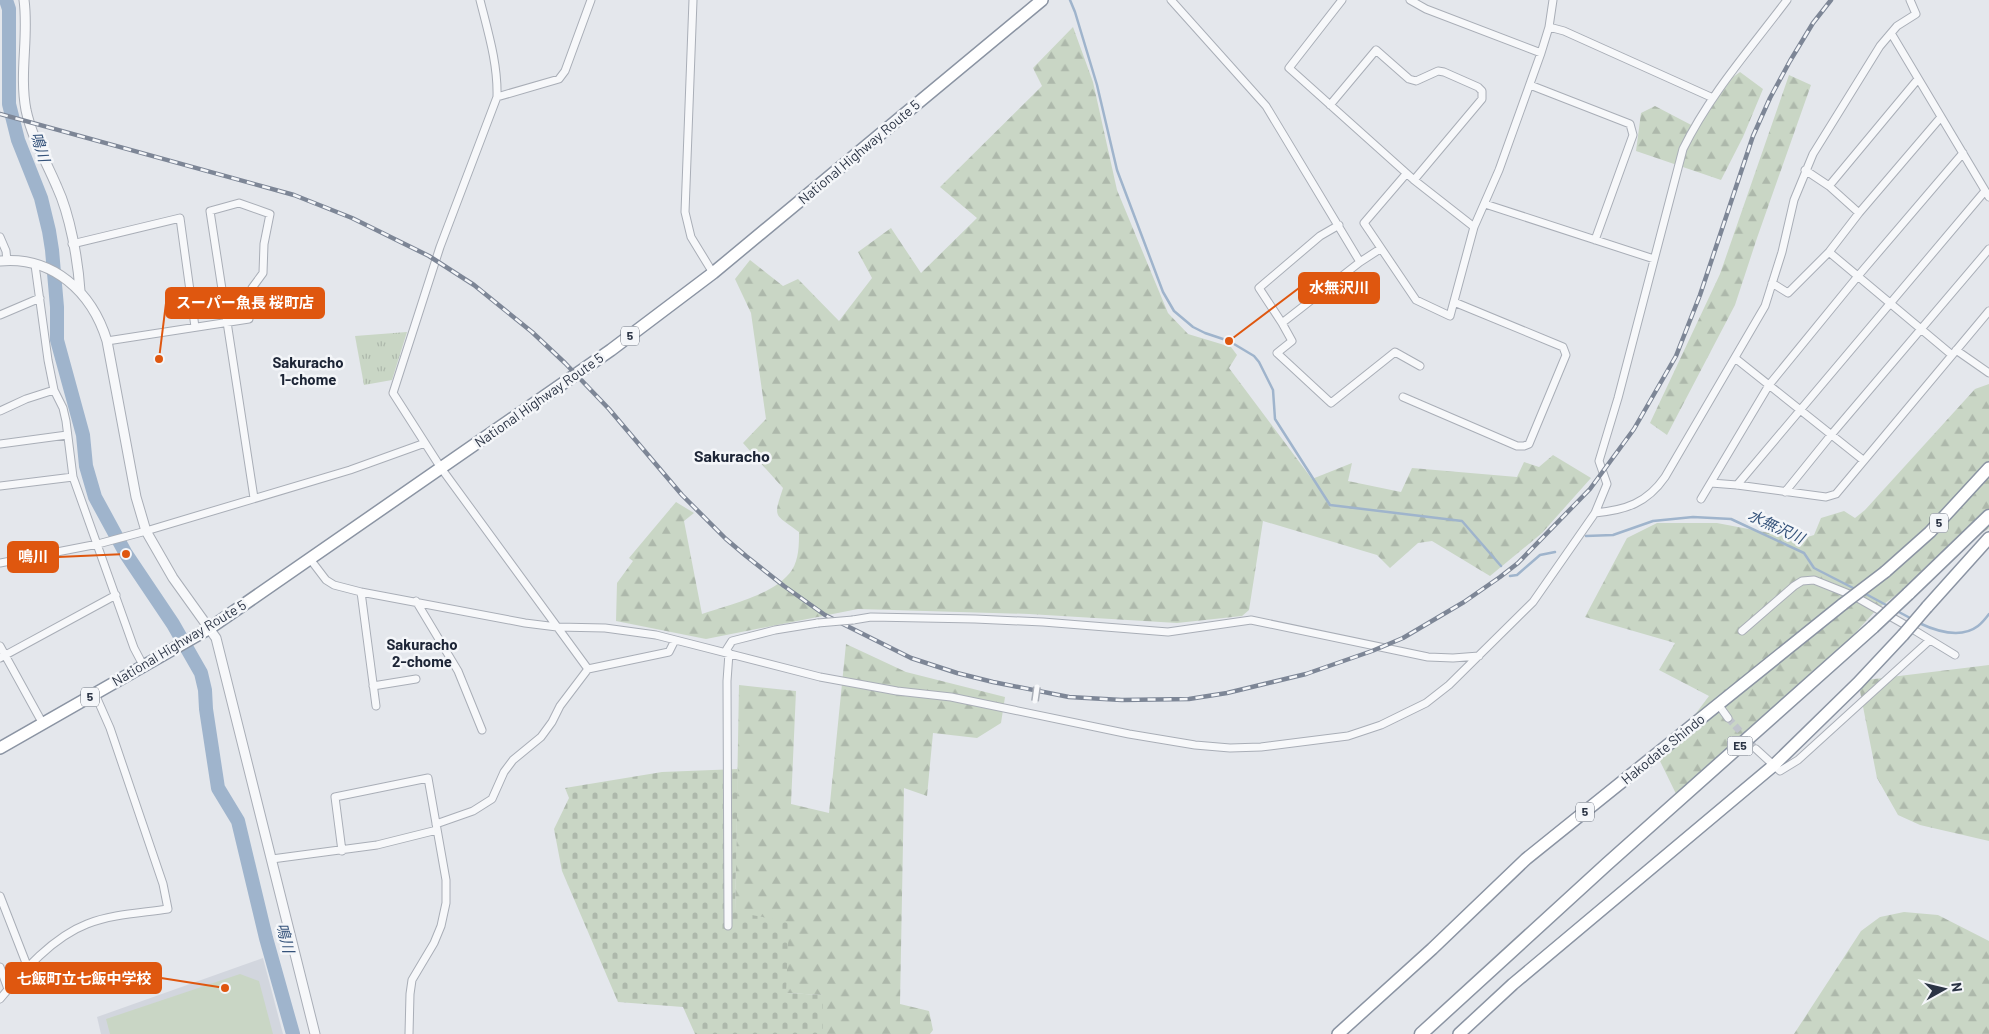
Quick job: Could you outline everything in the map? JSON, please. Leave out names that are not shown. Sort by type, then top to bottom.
[{"type":"highway","name":"National Highway Route 5","points":[[0,748],[210,628],[611,350],[713,273],[1042,0]]},
{"type":"highway","name":"Hakodate Shindo","points":[[1338,1034],[1432,949],[1526,859],[1884,572],[1930,532],[1989,468]]},
{"type":"highway","name":"E5","points":[[1421,1034],[1607,864],[1873,627],[1989,516]]},
{"type":"highway","points":[[1458,1034],[1521,978],[1773,766],[1858,683],[1989,538]]},
{"type":"highway","name":"E5","points":[[1409,1034],[1607,864]]},
{"type":"street","points":[[24,0],[27,19],[23,88],[26,109],[42,159],[58,188],[66,212],[80,291]]},
{"type":"street","points":[[480,0],[494,54],[497,98],[444,238],[393,394],[441,468],[588,669]]},
{"type":"street","points":[[497,98],[559,79],[566,71],[591,0]]},
{"type":"street","points":[[694,0],[685,212],[691,237],[713,273]]},
{"type":"street","points":[[1171,0],[1266,106],[1360,262]]},
{"type":"street","points":[[1342,0],[1289,68],[1406,174],[1474,227]]},
{"type":"street","points":[[1410,0],[1435,12],[1541,53]]},
{"type":"street","points":[[1406,174],[1364,223],[1416,300],[1450,316],[1474,227],[1485,204],[1541,53],[1549,27],[1553,0]]},
{"type":"street","points":[[310,559],[326,580],[334,585],[361,592],[525,623],[557,627],[605,628],[656,636],[727,652],[820,677],[951,698],[1129,734],[1195,745],[1230,748],[1286,745],[1348,736],[1381,725],[1426,704],[1479,656],[1533,602],[1595,513],[1607,484],[1600,461],[1683,148],[1713,98],[1787,0]]},
{"type":"street","points":[[1595,513],[1616,511],[1632,505],[1656,490],[1765,306],[1782,252],[1794,200],[1813,154],[1875,54],[1897,26],[1916,14],[1910,0]]},
{"type":"street","points":[[1549,27],[1564,31],[1713,98]]},
{"type":"street","points":[[1737,485],[1889,303],[1987,194],[1891,33]]},
{"type":"street","points":[[1330,105],[1376,50],[1409,79],[1420,80],[1438,71],[1478,87],[1482,91],[1482,99],[1414,180]]},
{"type":"street","points":[[1829,186],[1918,78]]},
{"type":"street","points":[[1530,85],[1630,124],[1633,129],[1633,136],[1595,240]]},
{"type":"street","points":[[1772,283],[1788,293],[1828,252],[1941,117]]},
{"type":"street","points":[[1701,498],[1769,384],[1963,153]]},
{"type":"street","points":[[1805,170],[1829,186],[1859,213]]},
{"type":"street","points":[[107,340],[227,322],[249,319],[252,288],[263,273],[264,244],[270,214],[238,203],[210,211],[227,322],[254,498]]},
{"type":"street","points":[[1485,204],[1654,259]]},
{"type":"street","points":[[72,244],[180,218],[196,327]]},
{"type":"street","points":[[1339,225],[1320,236],[1259,288],[1292,341],[1277,353],[1331,403],[1395,352],[1420,366]]},
{"type":"street","points":[[0,236],[6,251],[3,261],[14,260],[40,266],[64,278],[80,291],[94,309],[102,324],[107,340],[136,497],[146,531],[173,578],[216,638],[316,1034]]},
{"type":"street","points":[[1282,323],[1360,262],[1380,249]]},
{"type":"street","points":[[1785,492],[1831,435],[1989,250]]},
{"type":"street","points":[[1828,252],[1922,329],[1954,352],[1989,373]]},
{"type":"street","points":[[40,266],[40,298],[48,360],[54,390],[63,408],[73,477],[134,648],[143,666]]},
{"type":"street","points":[[0,315],[40,298]]},
{"type":"street","points":[[1403,397],[1518,446],[1529,444],[1566,355],[1566,350],[1563,346],[1454,302]]},
{"type":"street","points":[[1711,483],[1826,497],[1836,494],[1989,311]]},
{"type":"street","points":[[1735,358],[1863,460]]},
{"type":"street","points":[[0,411],[26,399],[54,390]]},
{"type":"street","points":[[0,444],[67,435]]},
{"type":"street","points":[[0,563],[98,544],[146,531],[350,470],[425,443]]},
{"type":"street","points":[[0,486],[73,477]]},
{"type":"street","points":[[1742,631],[1794,586],[1802,581],[1814,580],[1854,596],[1954,655]]},
{"type":"street","points":[[361,592],[376,706]]},
{"type":"street","points":[[3,657],[116,595]]},
{"type":"street","points":[[416,602],[458,671],[482,730]]},
{"type":"street","points":[[728,926],[727,652],[732,640],[775,630],[870,617],[1043,622],[1168,632],[1251,620],[1428,657],[1479,656]]},
{"type":"street","points":[[272,859],[377,846],[437,827],[473,811],[492,799],[504,772],[513,760],[541,737],[552,722],[560,706],[588,669],[669,652],[675,640]]},
{"type":"street","points":[[1756,749],[1780,771],[1798,760],[1930,640]]},
{"type":"street","points":[[0,646],[3,657],[42,724]]},
{"type":"street","points":[[373,686],[416,679]]},
{"type":"street","points":[[1035,701],[1037,687]]},
{"type":"street","points":[[0,999],[51,946],[74,930],[102,919],[168,909],[163,884],[110,728],[95,694]]},
{"type":"street","points":[[1718,704],[1728,718]]},
{"type":"street","points":[[342,851],[335,797],[428,778],[446,880],[446,903],[442,926],[412,980],[409,1034]]},
{"type":"street","points":[[0,896],[28,968]]},
{"type":"street","points":[[0,968],[8,989]]},
{"type":"shaded area","points":[[263,958],[283,1034],[101,1034],[97,1017]]},
{"type":"green space","points":[[1073,27],[1093,82],[1117,190],[1168,313],[1188,334],[1231,347],[1237,355],[1229,368],[1312,479],[1352,463],[1348,481],[1401,492],[1412,468],[1517,477],[1524,462],[1539,467],[1553,455],[1591,478],[1542,533],[1490,576],[1432,541],[1418,543],[1390,568],[1377,555],[1263,521],[1249,610],[1242,616],[1177,623],[1029,614],[858,609],[706,639],[616,621],[617,583],[633,561],[629,558],[676,502],[694,513],[684,521],[702,614],[763,593],[784,579],[792,570],[796,561],[799,532],[780,518],[777,511],[783,488],[743,443],[766,419],[751,313],[735,279],[750,260],[783,286],[798,279],[839,321],[872,278],[858,252],[891,228],[921,273],[977,218],[940,187],[1042,86],[1033,68]]},
{"type":"green space","points":[[1740,72],[1763,89],[1743,137],[1721,180],[1636,151],[1641,113],[1655,106],[1697,128],[1729,80]]},
{"type":"green space","points":[[1789,75],[1811,85],[1735,305],[1667,435],[1650,423],[1720,274]]},
{"type":"green space","points":[[407,332],[392,380],[364,385],[355,336]]},
{"type":"green space","points":[[1989,384],[1989,528],[1877,609],[1781,715],[1680,802],[1660,761],[1709,696],[1659,670],[1675,643],[1585,617],[1627,538],[1657,523],[1717,523],[1801,539],[1814,535],[1821,518],[1844,511],[1855,518],[1865,510],[1975,389]]},
{"type":"green space","points":[[846,644],[906,672],[1005,697],[1001,723],[977,738],[933,733],[927,796],[904,788],[900,1004],[929,1011],[933,1030],[930,1034],[823,1034],[823,995],[786,993],[735,912],[739,685],[796,691],[791,804],[829,813]]},
{"type":"green space","points":[[1989,665],[1989,841],[1920,825],[1898,815],[1877,778],[1858,681]]},
{"type":"green space","points":[[738,769],[735,912],[789,922],[786,993],[823,995],[823,1034],[695,1034],[683,1007],[618,1002],[562,871],[554,829],[569,798],[565,788],[662,772]]},
{"type":"green space","points":[[1904,912],[1938,915],[1989,941],[1989,1034],[1794,1034],[1861,931],[1880,917]]},
{"type":"green space","points":[[240,974],[259,981],[273,1034],[110,1034],[106,1019]]},
{"type":"waterway","name":"鳴川","points":[[6,0],[9,9],[9,104],[18,140],[41,198],[49,231],[57,307],[57,340],[83,435],[86,466],[95,497],[126,554],[173,624],[201,673],[218,788],[238,821],[266,938],[293,1034]]},
{"type":"waterway","name":"水無沢川","points":[[1070,0],[1097,85],[1117,170],[1163,292],[1174,311],[1193,327],[1229,341],[1254,356],[1259,362],[1273,390],[1275,419],[1330,505],[1462,521],[1501,566]]},
{"type":"waterway","name":"水無沢川","points":[[1586,536],[1613,535],[1653,521],[1693,517],[1731,519],[1804,553],[1814,568],[1857,590]]},
{"type":"waterway","name":"水無沢川","points":[[1510,576],[1517,575],[1540,555],[1555,552]]},
{"type":"waterway","name":"水無沢川","points":[[1864,593],[1888,606]]},
{"type":"waterway","name":"水無沢川","points":[[1897,611],[1912,619]]},
{"type":"waterway","name":"水無沢川","points":[[1919,623],[1941,631],[1964,632],[1978,626],[1989,614]]},
{"type":"tunnel","points":[[1728,718],[1756,749]]},
{"type":"railway","points":[[0,114],[294,195],[352,218],[429,256],[474,285],[532,332],[565,363],[609,409],[682,495],[746,556],[825,615],[911,658],[993,682],[1069,697],[1122,700],[1189,699],[1227,693],[1306,674],[1403,638],[1464,602],[1518,563],[1590,489],[1634,429],[1676,356],[1700,295],[1753,136],[1770,98],[1790,61],[1813,23],[1831,0]]},
{"type":"place","name":"水無沢川","points":[[1229,341]]},
{"type":"place","name":"スーパー魚長 桜町店","points":[[159,359]]},
{"type":"place","name":"鳴川","points":[[126,554]]},
{"type":"place","name":"七飯町立七飯中学校","points":[[225,988]]},
{"type":"district","name":"Sakuracho 1-chome","points":[[308,372]]},
{"type":"district","name":"Sakuracho","points":[[732,456]]},
{"type":"district","name":"Sakuracho 2-chome","points":[[422,654]]}]
